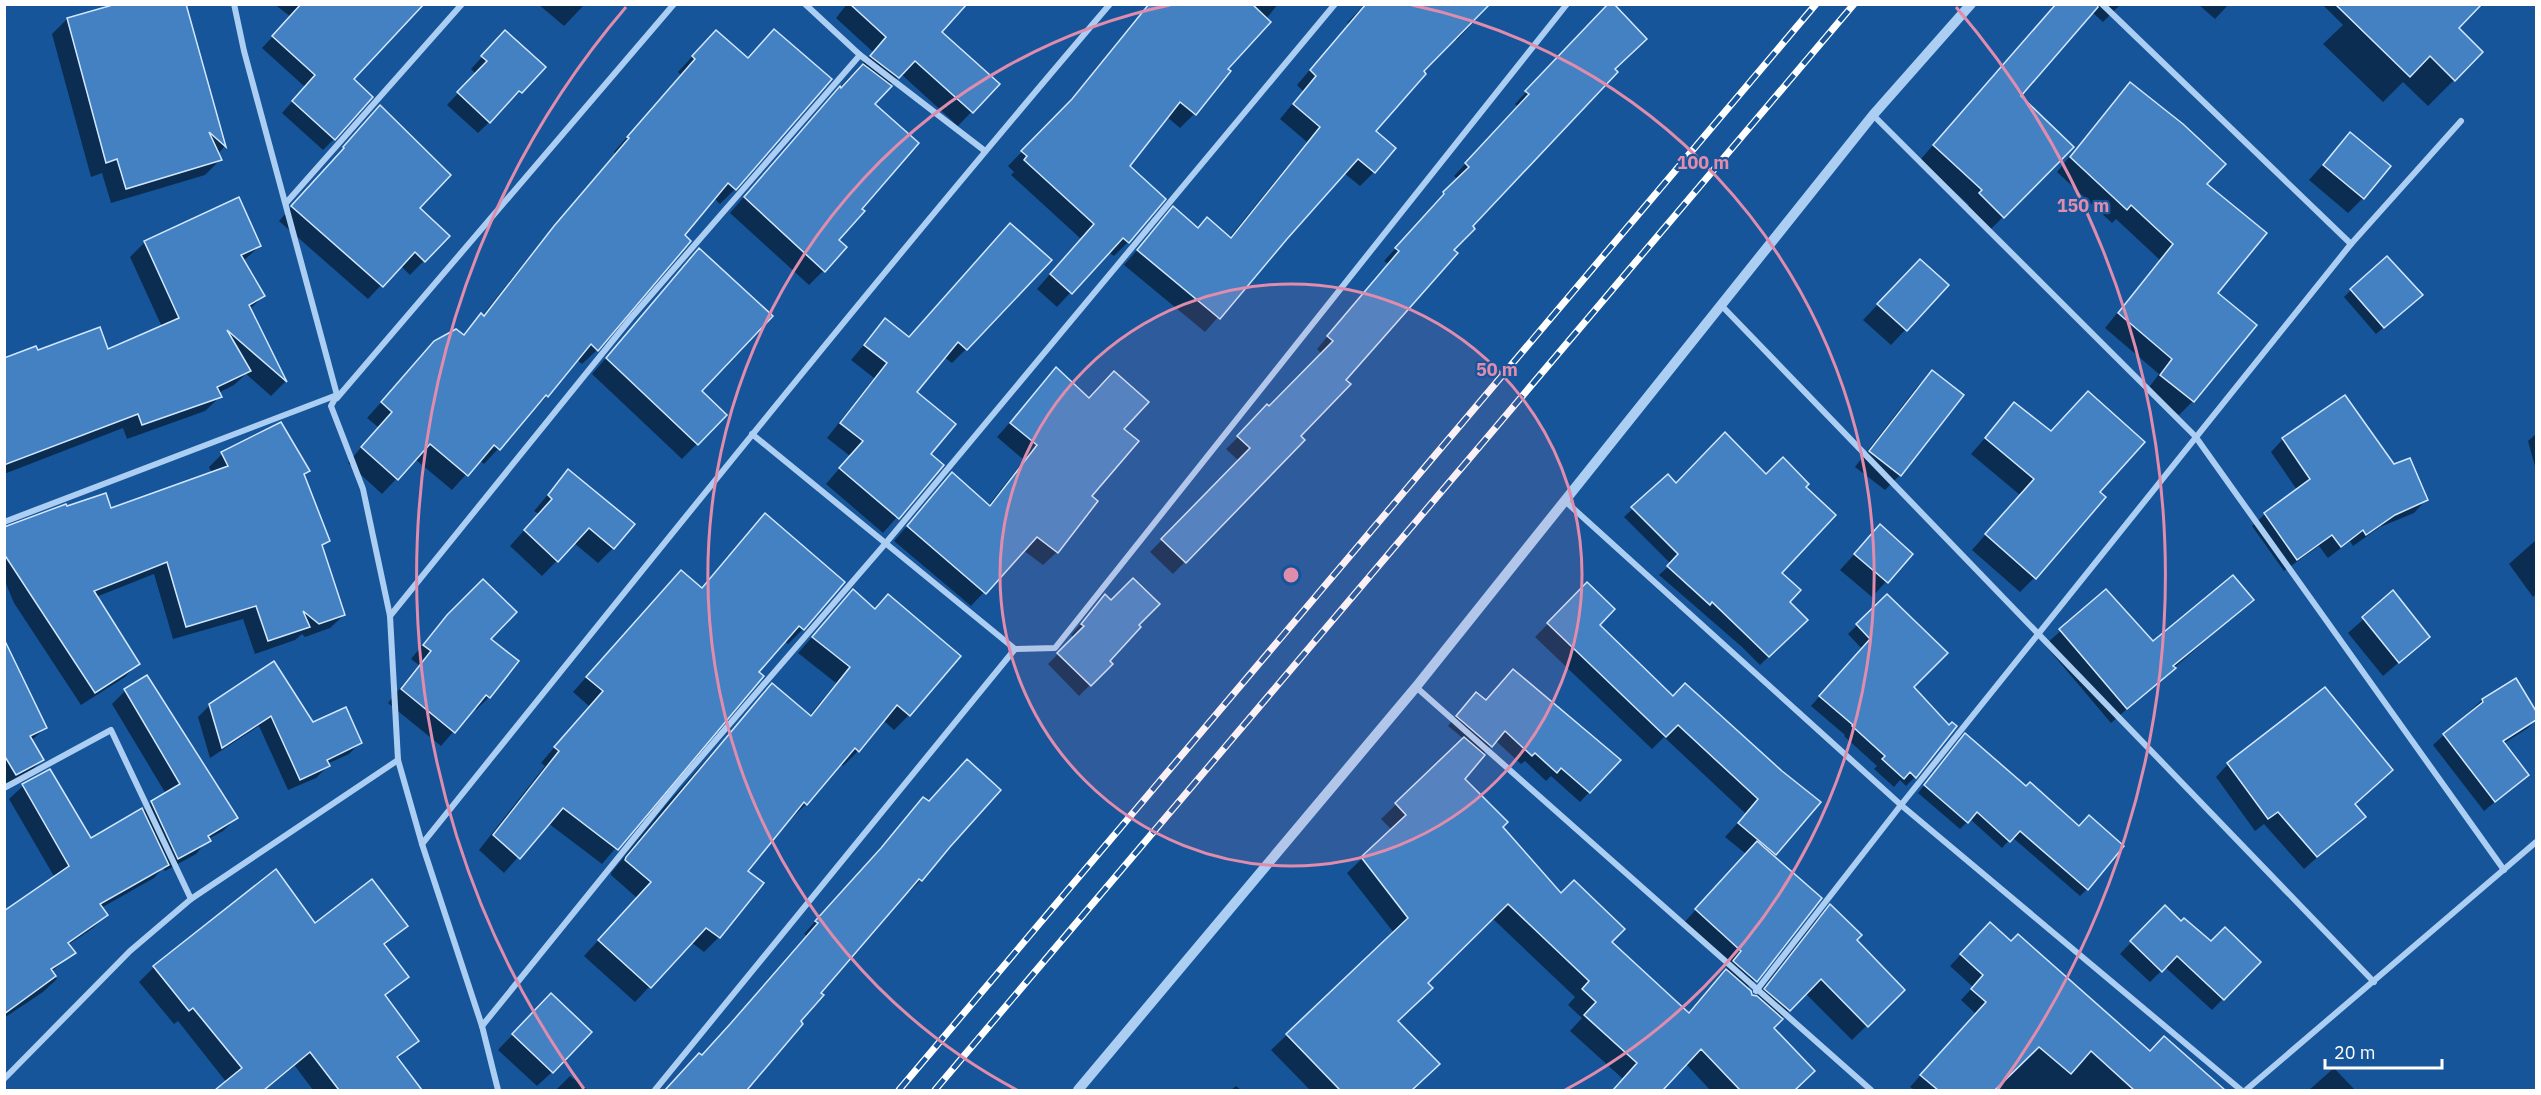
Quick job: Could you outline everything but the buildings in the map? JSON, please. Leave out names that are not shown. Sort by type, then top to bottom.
[{"type":"street","points":[[286,204],[462,4]]},
{"type":"street","points":[[331,406],[674,4]]},
{"type":"street","points":[[805,4],[860,55],[985,151]]},
{"type":"street","points":[[422,844],[752,434],[985,151],[1110,4]]},
{"type":"street","points":[[482,1026],[677,785],[885,543],[1335,4]]},
{"type":"street","points":[[752,434],[1015,649],[1055,648],[1567,4]]},
{"type":"street","points":[[1078,1090],[1416,687],[1873,115],[1971,4]]},
{"type":"street","points":[[2102,4],[2351,244]]},
{"type":"street","points":[[235,5],[244,51],[338,395],[331,406]]},
{"type":"street","points":[[390,616],[631,318],[860,55]]},
{"type":"street","points":[[1873,115],[2195,436],[2504,870]]},
{"type":"street","points":[[1756,991],[2195,436],[2351,244],[2461,121]]},
{"type":"street","points":[[1721,305],[2373,982]]},
{"type":"street","points":[[4,522],[338,395]]},
{"type":"street","points":[[331,406],[363,489],[390,616],[398,760],[422,844],[482,1026],[498,1090]]},
{"type":"street","points":[[1565,501],[1901,805],[2241,1090]]},
{"type":"street","points":[[655,1090],[1015,649]]},
{"type":"street","points":[[1416,687],[1756,991],[1871,1090]]},
{"type":"street","points":[[4,788],[111,730],[191,899]]},
{"type":"street","points":[[4,1079],[130,951],[191,899],[398,760]]},
{"type":"street","points":[[2246,1090],[2536,842]]},
{"type":"railway","points":[[899,1090],[1816,4]]},
{"type":"railway","points":[[935,1090],[1854,4]]}]
